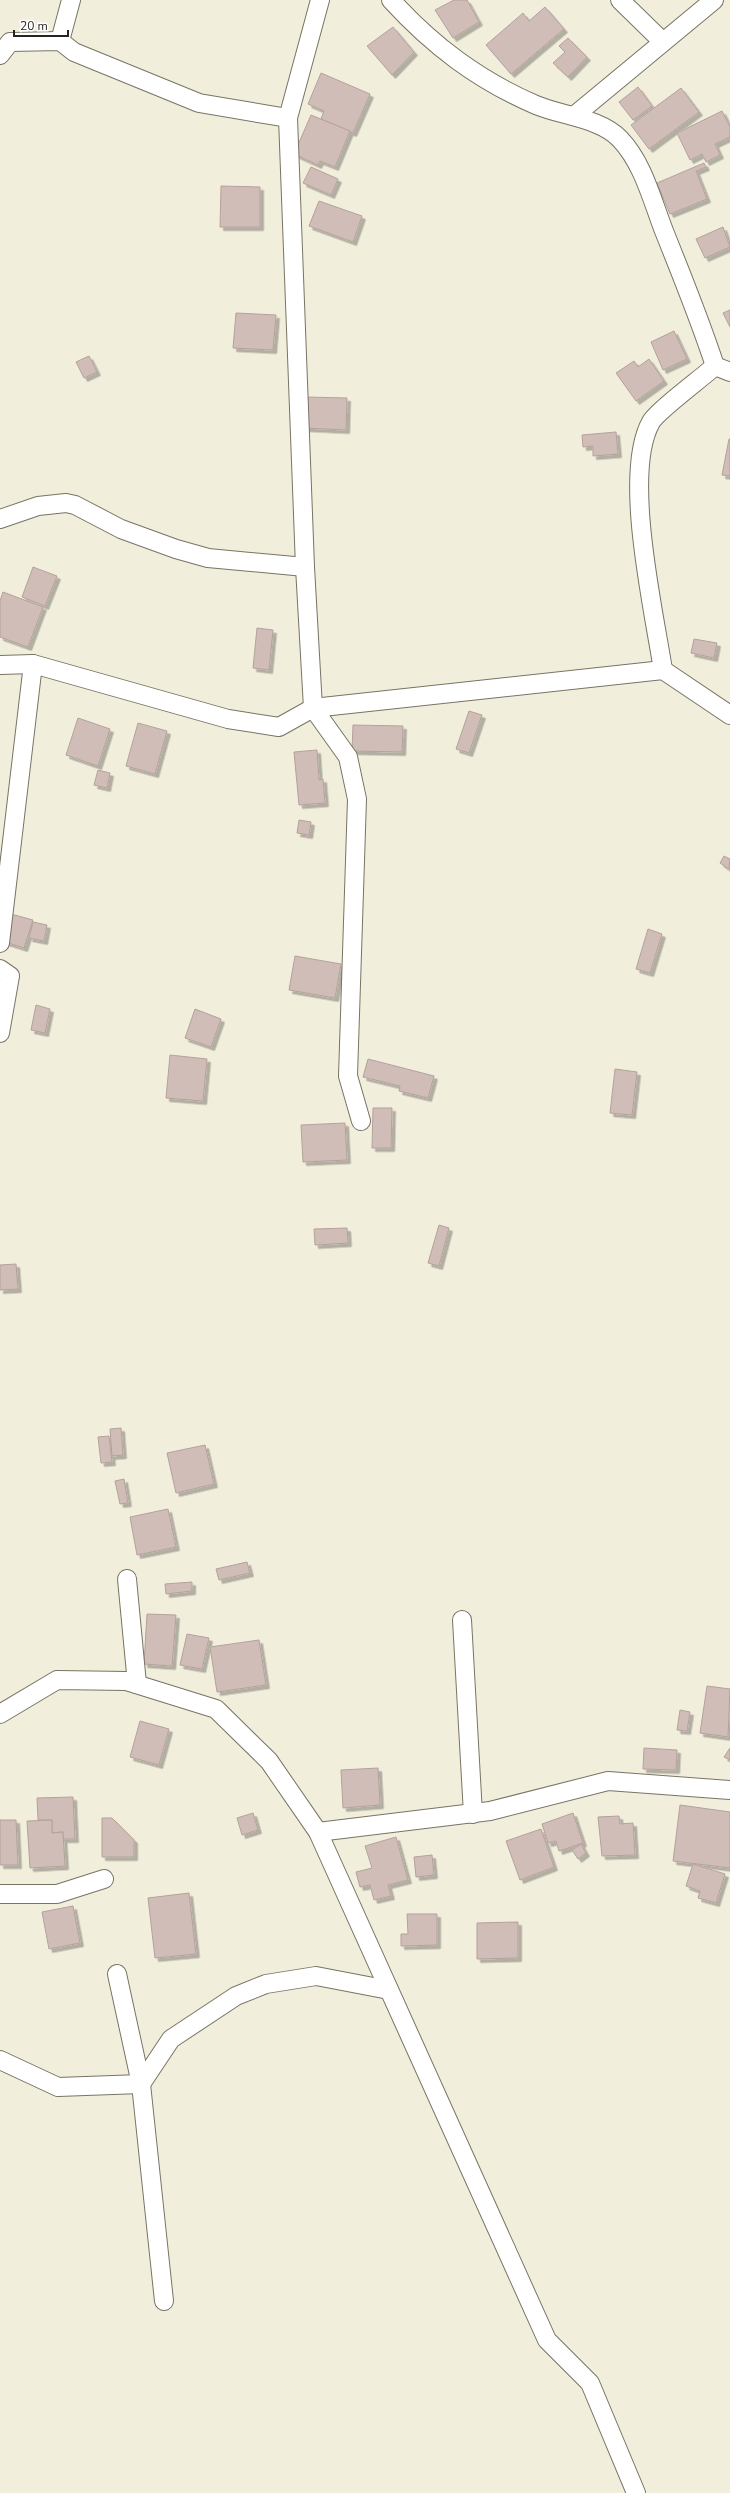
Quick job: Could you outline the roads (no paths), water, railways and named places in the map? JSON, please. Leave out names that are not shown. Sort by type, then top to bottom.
[{"type":"street","points":[[60,41],[71,0]]},
{"type":"street","points":[[320,0],[288,118],[305,567],[313,708],[348,757],[357,799],[348,1076],[361,1121]]},
{"type":"street","points":[[391,0],[420,32],[471,72],[537,105],[574,116],[596,125],[619,138],[641,169],[700,320],[723,369],[651,420],[640,450],[639,512],[664,670]]},
{"type":"street","points":[[620,0],[663,42]]},
{"type":"street","points":[[574,116],[714,0]]},
{"type":"street","points":[[0,55],[10,42],[60,41],[74,52],[199,103],[288,118]]},
{"type":"street","points":[[0,519],[38,506],[66,503],[75,505],[121,529],[176,549],[208,558],[305,567]]},
{"type":"street","points":[[0,665],[33,664],[235,720],[279,727],[313,708],[664,670],[730,715]]},
{"type":"street","points":[[0,943],[33,664]]},
{"type":"street","points":[[0,970],[10,976],[0,1033]]},
{"type":"street","points":[[127,1579],[137,1684]]},
{"type":"street","points":[[462,1620],[473,1814]]},
{"type":"street","points":[[0,1714],[57,1680],[126,1681],[216,1709],[269,1761],[318,1832],[547,2340],[590,2383],[636,2493]]},
{"type":"street","points":[[318,1832],[473,1814],[608,1781],[730,1790]]},
{"type":"street","points":[[0,1894],[57,1894],[104,1879]]},
{"type":"street","points":[[117,1974],[141,2084],[164,2301]]},
{"type":"street","points":[[141,2084],[171,2038],[236,1996],[266,1984],[316,1976],[389,1990]]},
{"type":"street","points":[[0,2060],[58,2087],[141,2084]]}]
